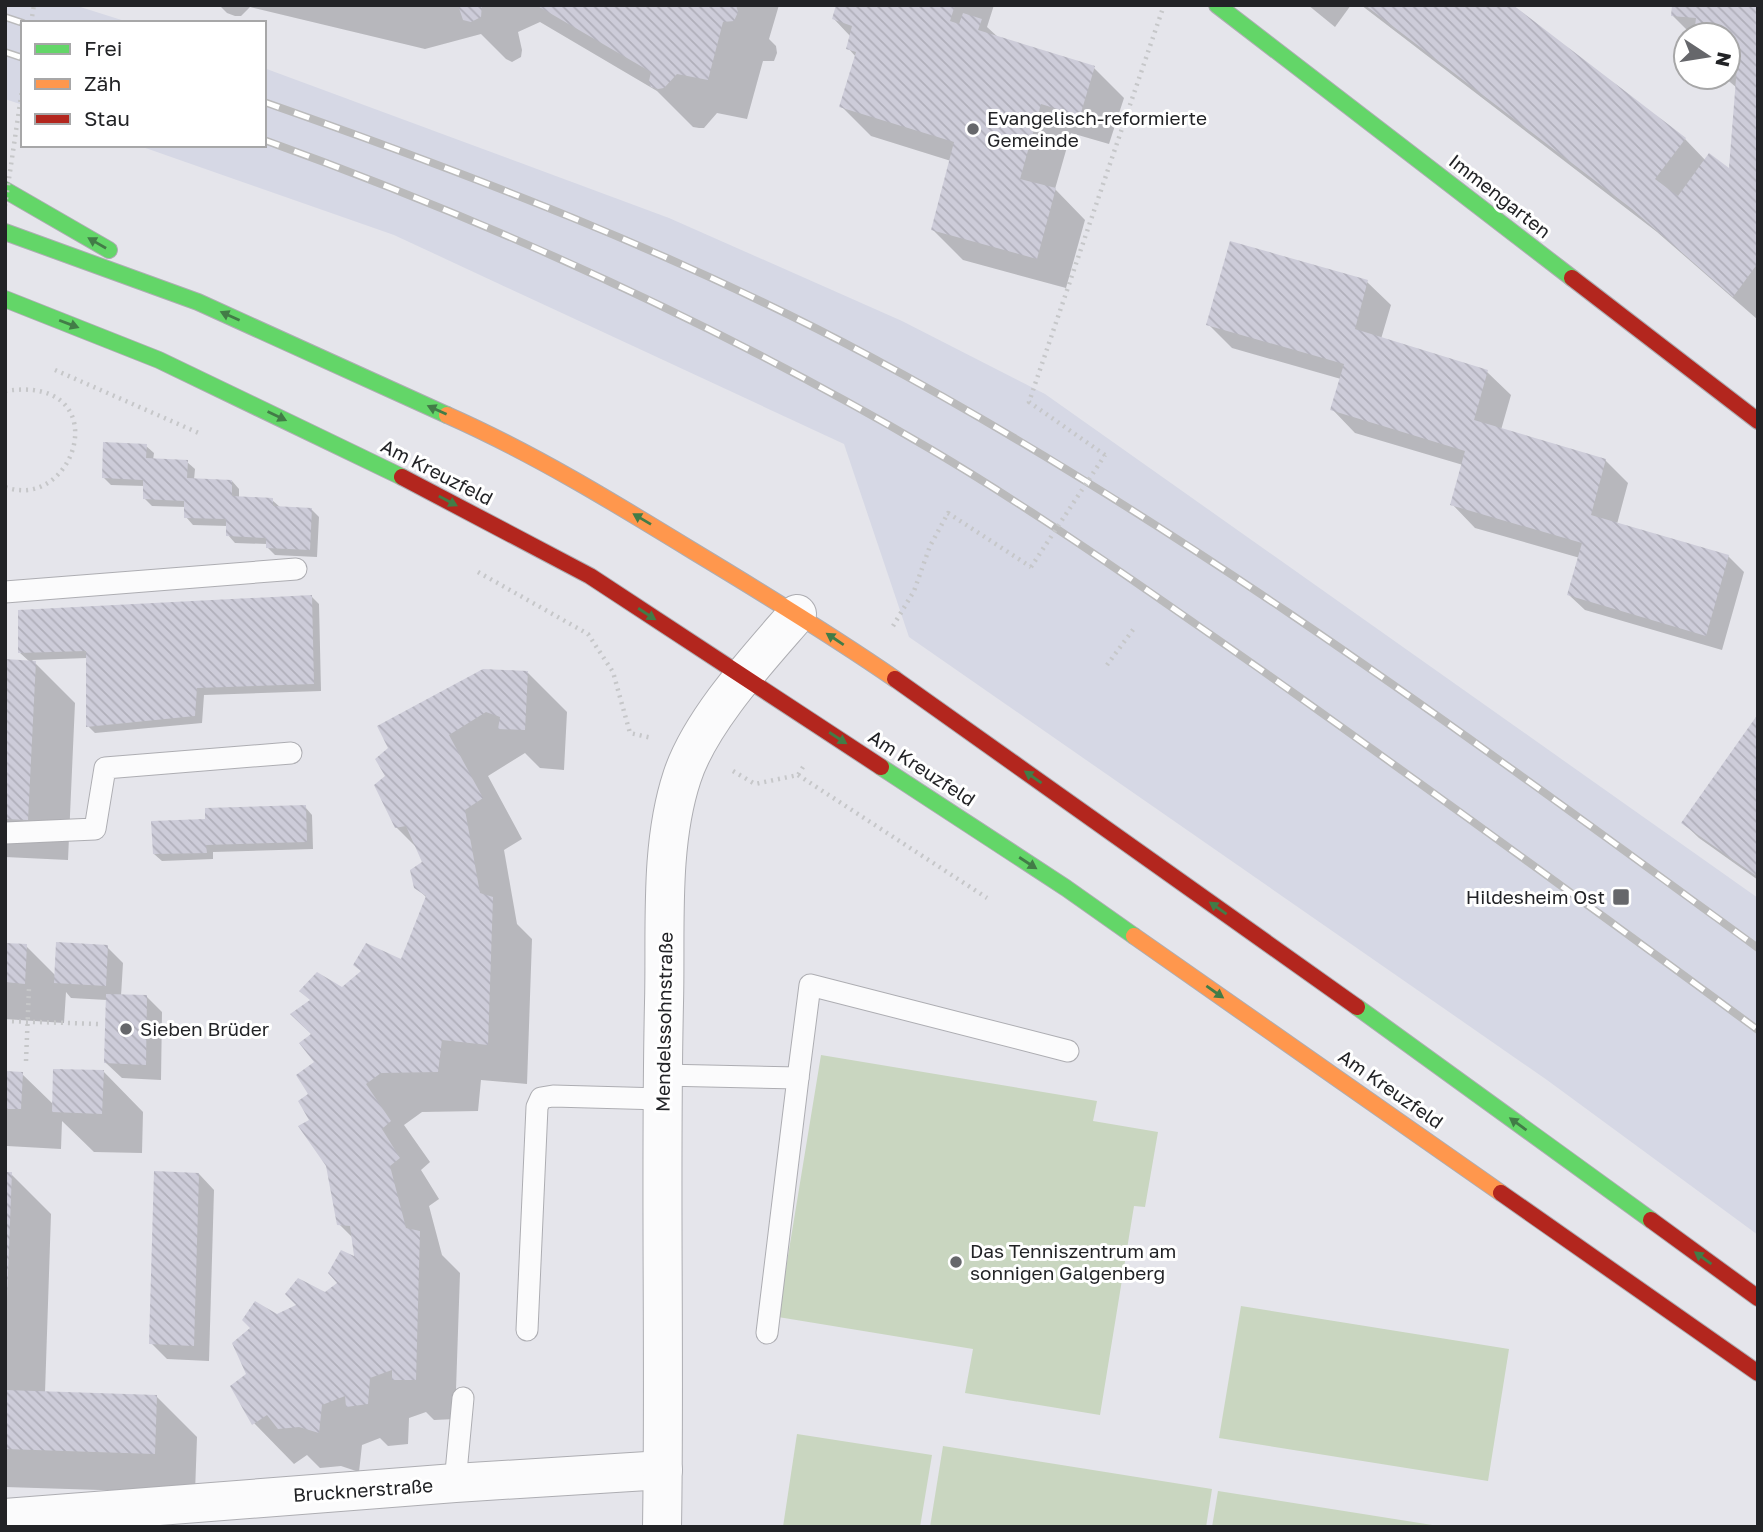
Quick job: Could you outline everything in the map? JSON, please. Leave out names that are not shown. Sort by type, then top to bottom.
[{"type":"main road","name":"Immengarten","points":[[1217,5],[1758,421]]},
{"type":"main road","points":[[5,190],[198,302]]},
{"type":"main road","points":[[5,232],[198,302],[499,439],[638,517],[797,614],[892,677],[1314,976],[1758,1298]]},
{"type":"main road","name":"Am Kreuzfeld","points":[[5,299],[159,360],[388,470],[590,576],[1066,888],[1758,1373]]},
{"type":"street","name":"Mendelssohnstraße","points":[[663,1470],[662,1087],[668,831],[682,777],[694,748],[743,677],[797,614]]},
{"type":"street","name":"Brucknerstraße","points":[[5,1518],[663,1470]]},
{"type":"street","points":[[662,1527],[663,1470]]},
{"type":"lane","points":[[5,592],[296,569]]},
{"type":"lane","points":[[5,833],[96,829],[105,768],[291,753]]},
{"type":"lane","points":[[767,1334],[810,985],[1068,1051]]},
{"type":"lane","points":[[527,1330],[537,1107],[541,1098],[798,1078]]},
{"type":"lane","points":[[456,1483],[463,1398]]},
{"type":"path","points":[[930,546],[948,513],[1031,567],[1105,455],[1028,402],[1164,5]]},
{"type":"path","points":[[5,206],[21,97]]},
{"type":"path","points":[[5,391],[24,388],[62,400],[73,417],[76,436],[71,458],[56,477],[40,487],[15,491],[5,487]]},
{"type":"path","points":[[1107,666],[1135,627]]},
{"type":"path","points":[[798,775],[987,898]]},
{"type":"path","points":[[26,1061],[29,988]]},
{"type":"path","points":[[5,1021],[99,1024]]},
{"type":"shaded area","points":[[5,5],[74,5],[125,21],[21,21],[21,104],[5,99]]},
{"type":"shaded area","points":[[266,69],[669,218],[902,321],[1045,394],[1758,898],[1758,1235],[1547,1080],[909,637],[844,444],[394,235],[143,147],[266,147]]},
{"type":"green space","name":"Das Tenniszentrum am sonnigen Galgenberg","points":[[821,1055],[1097,1101],[1093,1121],[1158,1132],[1145,1207],[1134,1206],[1100,1415],[965,1393],[973,1349],[778,1317]]},
{"type":"green space","points":[[1241,1306],[1509,1349],[1488,1481],[1219,1438]]},
{"type":"green space","points":[[797,1434],[932,1455],[920,1527],[783,1527]]},
{"type":"green space","points":[[943,1446],[1212,1489],[1206,1527],[930,1527]]},
{"type":"green space","points":[[1218,1491],[1445,1527],[1212,1527]]},
{"type":"building","points":[[458,5],[482,5],[481,17],[471,22],[463,20]]},
{"type":"building","points":[[536,5],[736,5],[738,12],[734,21],[723,22],[708,80],[677,74],[664,88],[658,89],[651,87],[651,72]]},
{"type":"building","name":"Evangelisch-reformierte Gemeinde","points":[[836,5],[955,5],[950,21],[959,24],[963,13],[982,19],[978,30],[1095,66],[1080,116],[1041,104],[1020,179],[1056,188],[1037,259],[931,230],[954,142],[839,107],[856,52],[846,49],[852,26],[832,19]]},
{"type":"building","points":[[1365,5],[1513,5],[1686,138],[1655,179],[1678,196],[1709,153],[1729,168],[1735,91],[1742,91],[1742,21],[1696,21],[1696,18],[1671,16],[1672,5],[1758,5],[1758,263],[1733,297],[1632,209]]},
{"type":"building","points":[[1230,241],[1368,280],[1355,329],[1488,370],[1474,420],[1606,459],[1591,515],[1729,555],[1706,636],[1567,595],[1582,543],[1450,505],[1465,451],[1330,410],[1344,364],[1206,325]]},
{"type":"building","points":[[103,442],[147,444],[146,458],[188,460],[187,478],[232,480],[232,496],[273,498],[273,506],[312,508],[310,550],[266,548],[266,538],[226,536],[226,519],[184,518],[184,501],[143,499],[143,480],[102,478]]},
{"type":"building","points":[[312,595],[314,684],[197,688],[195,716],[86,727],[86,651],[18,653],[18,610]]},
{"type":"building","points":[[5,659],[36,661],[28,820],[5,819]]},
{"type":"building","points":[[483,669],[528,671],[525,730],[498,729],[500,717],[486,712],[449,735],[483,798],[465,810],[480,893],[493,897],[488,1045],[442,1040],[438,1072],[381,1073],[366,1084],[391,1121],[382,1129],[400,1158],[390,1166],[406,1228],[420,1231],[416,1380],[392,1380],[392,1370],[370,1378],[368,1404],[346,1407],[345,1396],[322,1405],[319,1433],[299,1427],[278,1429],[267,1415],[252,1425],[230,1386],[246,1374],[232,1343],[250,1328],[242,1320],[255,1301],[277,1314],[296,1305],[285,1294],[298,1278],[325,1292],[337,1283],[328,1273],[341,1250],[354,1256],[350,1226],[337,1225],[326,1166],[298,1126],[309,1120],[298,1101],[308,1094],[296,1075],[314,1062],[299,1043],[311,1034],[290,1014],[310,1000],[299,991],[317,972],[342,987],[361,971],[353,965],[366,943],[401,959],[426,896],[414,888],[410,870],[422,862],[406,826],[395,828],[374,785],[385,776],[375,759],[388,748],[377,726]]},
{"type":"building","points":[[1758,714],[1758,871],[1755,875],[1681,823]]},
{"type":"building","points":[[306,805],[307,842],[206,845],[207,853],[153,854],[151,821],[205,819],[205,808]]},
{"type":"building","points":[[56,942],[108,945],[106,986],[54,983]]},
{"type":"building","points":[[5,943],[27,944],[25,984],[5,982]]},
{"type":"building","name":"Sieben Brüder","points":[[106,994],[147,995],[146,1065],[104,1063]]},
{"type":"building","points":[[53,1069],[104,1070],[102,1114],[52,1112]]},
{"type":"building","points":[[5,1071],[23,1072],[21,1109],[5,1109]]},
{"type":"building","points":[[154,1171],[199,1173],[194,1346],[149,1344]]},
{"type":"building","points":[[5,1172],[12,1172],[7,1298],[5,1298]]},
{"type":"building","points":[[5,1390],[157,1395],[155,1454],[5,1449]]},
{"type":"railway","points":[[5,17],[21,22]]},
{"type":"railway","points":[[5,52],[21,57]]},
{"type":"railway","points":[[266,103],[496,187],[649,250],[798,319],[987,422],[1214,563],[1324,637],[1434,713],[1758,948]]},
{"type":"railway","points":[[266,141],[437,206],[606,280],[771,361],[932,450],[1060,531],[1267,674],[1758,1030]]},
{"type":"traffic: fast","points":[[1217,5],[1572,278]]},
{"type":"traffic: fast","points":[[5,190],[109,250]]},
{"type":"traffic: fast","points":[[5,232],[198,302],[447,415]]},
{"type":"traffic: fast","points":[[5,299],[159,360],[402,477]]},
{"type":"traffic: fast","points":[[881,767],[1066,888],[1134,936]]},
{"type":"traffic: fast","points":[[1357,1007],[1651,1220]]},
{"type":"traffic: slow","points":[[447,415],[510,445],[603,496],[895,679]]},
{"type":"traffic: slow","points":[[1134,936],[1501,1193]]},
{"type":"traffic: jam","points":[[1572,278],[1758,421]]},
{"type":"traffic: jam","points":[[402,477],[590,576],[881,767]]},
{"type":"traffic: jam","points":[[895,679],[1357,1007]]},
{"type":"traffic: jam","points":[[1501,1193],[1758,1373]]},
{"type":"traffic: jam","points":[[1651,1220],[1758,1298]]},
{"type":"place","name":"Evangelisch-reformierte Gemeinde","points":[[973,129]]},
{"type":"place","name":"Hildesheim Ost","points":[[1621,897]]},
{"type":"place","name":"Sieben Brüder","points":[[126,1029]]},
{"type":"place","name":"Das Tenniszentrum am sonnigen Galgenberg","points":[[956,1262]]}]
